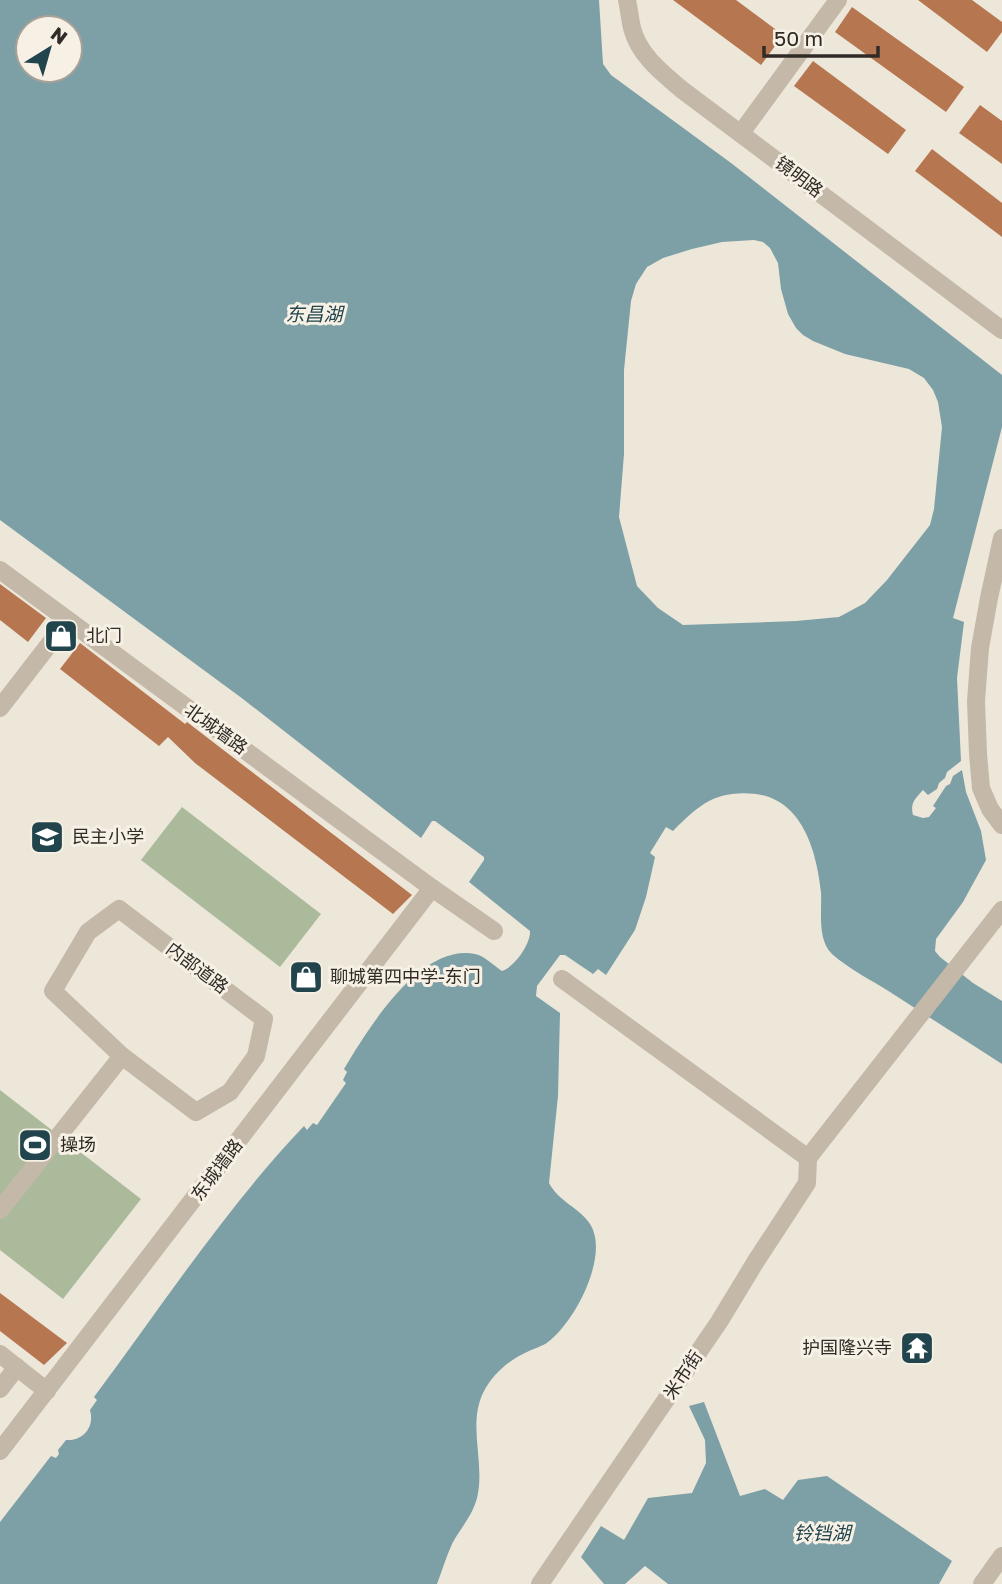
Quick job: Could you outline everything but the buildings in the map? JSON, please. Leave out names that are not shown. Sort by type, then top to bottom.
[{"type":"street","name":"镜明路","points":[[627,0],[632,30],[642,50],[657,68],[1002,330]]},
{"type":"street","points":[[741,133],[838,0]]},
{"type":"street","points":[[1002,538],[980,648],[976,701],[981,788],[990,809],[1002,825]]},
{"type":"street","name":"北城墙路","points":[[0,570],[494,931]]},
{"type":"street","points":[[0,708],[68,620]]},
{"type":"street","name":"东城墙路","points":[[0,1451],[432,888]]},
{"type":"street","name":"内部道路","points":[[119,909],[264,1019],[256,1056],[230,1092],[196,1112],[121,1056],[53,991],[88,932],[119,909]]},
{"type":"street","points":[[562,979],[808,1158],[1002,909]]},
{"type":"street","points":[[0,1210],[121,1056]]},
{"type":"street","name":"米市街","points":[[540,1584],[719,1322],[807,1183],[808,1158]]},
{"type":"street","points":[[0,1354],[47,1391]]},
{"type":"street","points":[[0,1389],[17,1367]]},
{"type":"street","points":[[982,1584],[1002,1556]]},
{"type":"green space","points":[[182,807],[321,914],[280,967],[141,860]]},
{"type":"green space","name":"操场","points":[[0,1090],[141,1199],[63,1299],[0,1250]]},
{"type":"water","name":"东昌湖","points":[[0,0],[599,0],[603,64],[611,75],[731,163],[1002,375],[1002,427],[953,618],[964,622],[957,678],[961,761],[947,772],[937,789],[928,795],[923,790],[912,807],[913,815],[929,817],[936,808],[933,806],[953,776],[962,770],[966,792],[981,831],[986,860],[963,902],[936,939],[935,951],[973,983],[1002,1001],[1002,1064],[832,954],[822,933],[821,892],[811,845],[796,817],[785,806],[772,798],[742,793],[710,801],[673,831],[666,827],[650,853],[655,857],[635,930],[606,975],[598,969],[593,974],[565,955],[560,955],[537,986],[536,996],[560,1013],[558,1096],[549,1183],[558,1195],[590,1224],[595,1237],[596,1253],[587,1287],[569,1319],[546,1343],[508,1363],[483,1393],[476,1430],[478,1493],[471,1513],[452,1544],[437,1584],[0,1584],[0,1522],[51,1456],[56,1458],[58,1450],[66,1440],[78,1438],[86,1432],[91,1422],[90,1410],[97,1400],[94,1397],[247,1191],[304,1126],[307,1130],[313,1123],[317,1125],[346,1083],[343,1080],[347,1072],[344,1069],[381,1012],[416,975],[435,962],[455,954],[475,954],[502,971],[517,960],[530,936],[530,931],[469,882],[484,857],[435,821],[432,821],[421,838],[243,699],[0,520]],"holes":[[[722,242],[763,242],[770,248],[778,263],[788,314],[803,335],[845,354],[909,369],[924,378],[933,390],[942,427],[934,509],[930,525],[887,580],[865,603],[839,617],[683,625],[658,608],[637,586],[619,517],[624,454],[624,370],[631,301],[636,284],[647,267],[663,258]]]},
{"type":"water","name":"铃铛湖","points":[[704,1402],[740,1496],[765,1489],[783,1500],[798,1480],[827,1476],[952,1561],[939,1584],[668,1584],[645,1566],[625,1584],[604,1584],[581,1557],[601,1526],[624,1540],[648,1498],[692,1493],[706,1463],[705,1440],[689,1406]]},
{"type":"place","name":"北门","points":[[61,636]]},
{"type":"place","name":"民主小学","points":[[47,837]]},
{"type":"place","name":"聊城第四中学-东门","points":[[306,977]]},
{"type":"place","name":"操场","points":[[35,1145]]},
{"type":"place","name":"护国隆兴寺","points":[[917,1348]]}]
